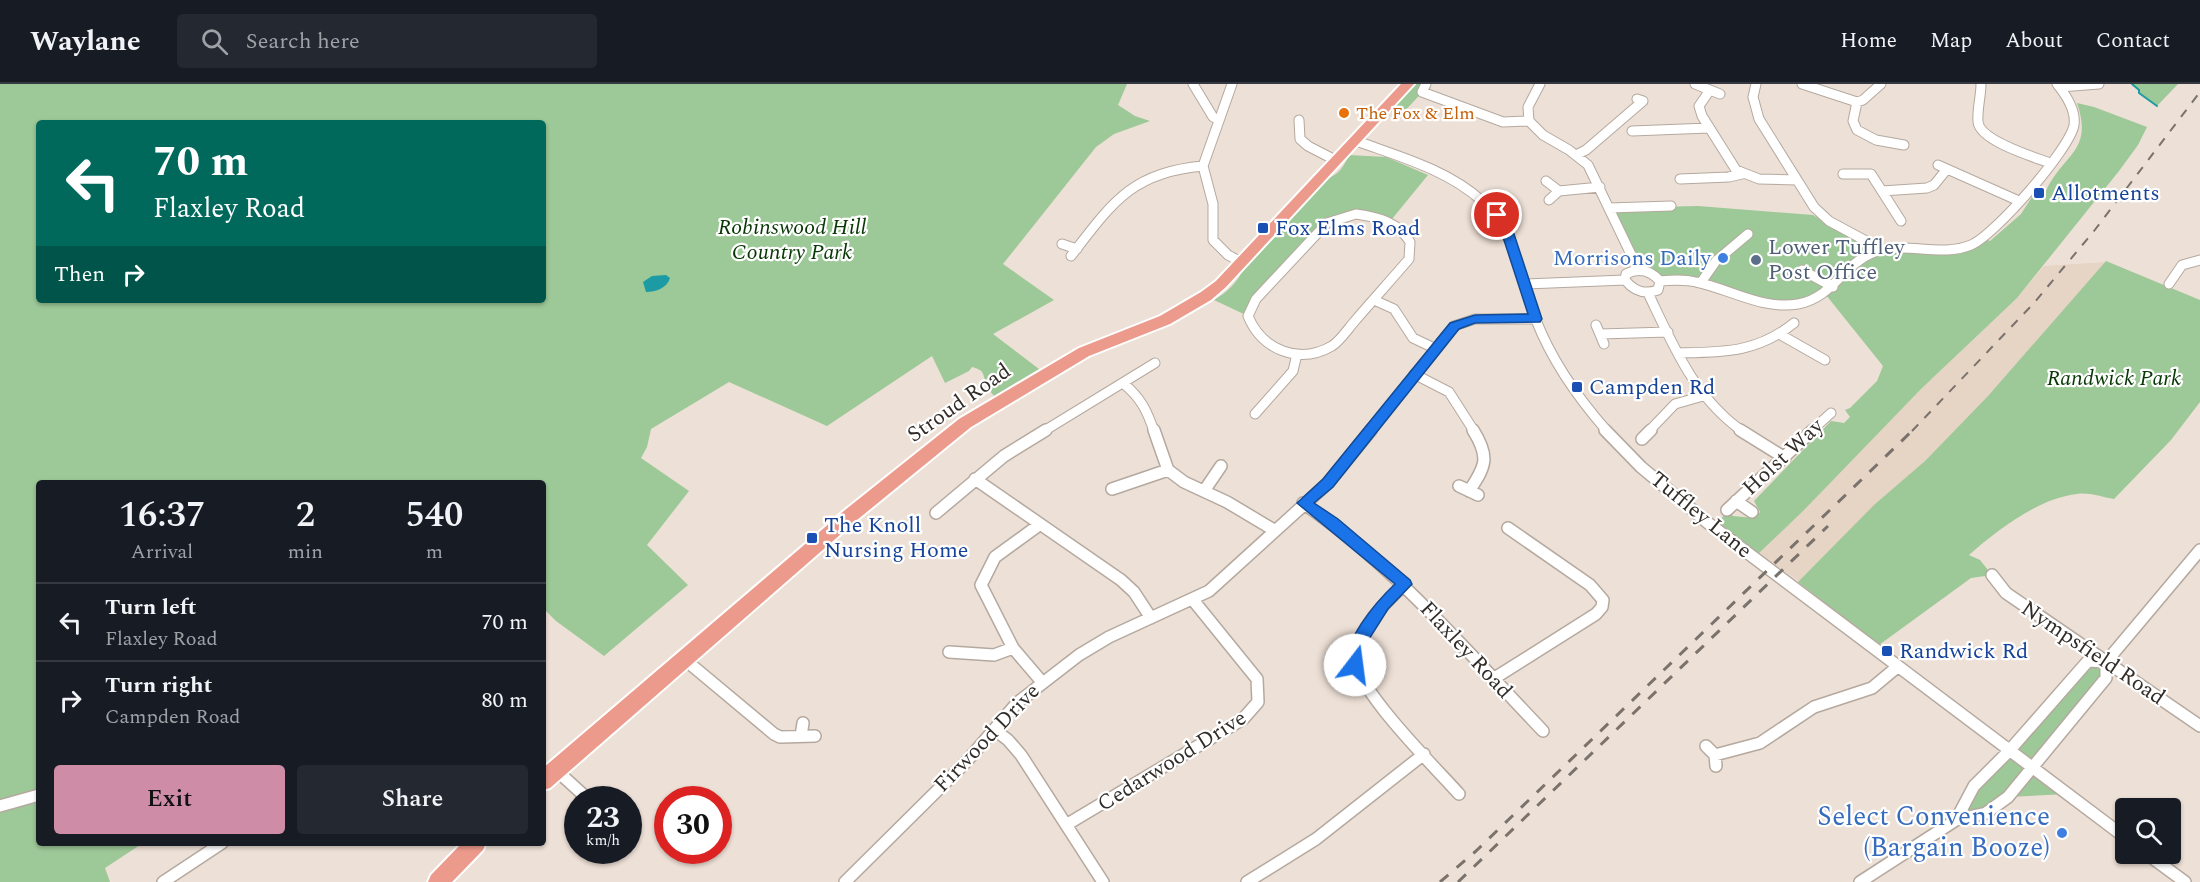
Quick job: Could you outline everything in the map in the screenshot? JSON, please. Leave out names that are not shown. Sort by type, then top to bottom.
[{"type":"main road","name":"Stroud Road","points":[[546,778],[851,515],[965,423],[1084,352],[1165,320],[1192,305],[1221,284],[1408,84]]},
{"type":"main road","points":[[438,882],[473,846]]},
{"type":"street","points":[[1193,84],[1213,117],[1218,119]]},
{"type":"street","points":[[1233,84],[1218,119],[1203,166],[1213,204],[1213,240],[1228,255],[1241,262]]},
{"type":"street","points":[[1426,84],[1422,92],[1503,122],[1529,121]]},
{"type":"street","points":[[1540,84],[1528,107],[1529,121],[1543,135],[1576,154],[1588,165],[1638,269]]},
{"type":"street","points":[[1695,84],[1720,94]]},
{"type":"street","points":[[1756,84],[1753,97],[1759,119],[1822,216],[1868,242],[1876,251]]},
{"type":"street","points":[[1802,84],[1857,102],[1863,100],[1881,84]]},
{"type":"street","points":[[1981,84],[1982,101],[1978,125],[1981,130],[1997,141],[2050,163]]},
{"type":"street","points":[[1660,281],[1675,279],[1702,281],[1748,299],[1778,305],[1810,302],[1826,295],[1856,262],[1876,251],[1890,248],[1971,246],[1984,238],[2019,201],[2070,140],[2074,119],[2059,86],[2099,84]]},
{"type":"street","points":[[1710,90],[1699,106],[1702,116],[1736,170],[1759,179],[1797,180]]},
{"type":"street","points":[[1576,154],[1586,150],[1643,101],[1637,99]]},
{"type":"street","points":[[1857,102],[1853,124],[1857,132],[1890,145],[1904,145]]},
{"type":"street","points":[[1296,122],[1300,139],[1308,146],[1337,161]]},
{"type":"street","points":[[1632,131],[1709,128]]},
{"type":"street","name":"Tuffley Lane","points":[[1354,140],[1461,185],[1481,199],[1497,215],[1508,234],[1536,319],[1566,380],[1584,406],[1622,448],[1710,524],[1896,668],[2115,829]]},
{"type":"street","points":[[1062,244],[1074,253],[1124,191],[1156,174],[1177,168],[1203,166]]},
{"type":"street","points":[[1882,191],[1927,188],[1934,185],[1943,167],[2019,201]]},
{"type":"street","points":[[1680,179],[1693,182],[1742,174]]},
{"type":"street","points":[[1843,174],[1871,174],[1901,221]]},
{"type":"street","points":[[1546,181],[1559,191]]},
{"type":"street","points":[[1549,200],[1559,191],[1600,187]]},
{"type":"street","points":[[1609,207],[1671,206]]},
{"type":"street","points":[[1356,214],[1389,221],[1407,235],[1410,242],[1409,259],[1374,300],[1334,345],[1323,350],[1297,354],[1283,351],[1264,342],[1255,333],[1248,316],[1256,299],[1327,223],[1356,214]]},
{"type":"street","points":[[1702,281],[1706,271],[1714,262],[1748,234]]},
{"type":"street","points":[[2172,282],[2182,265],[2200,260]]},
{"type":"street","points":[[1625,280],[1626,274],[1638,269],[1651,272],[1660,281]]},
{"type":"street","points":[[1802,270],[1833,286]]},
{"type":"street","points":[[1526,284],[1625,280],[1635,290],[1648,293],[1658,290],[1660,281]]},
{"type":"street","points":[[1648,293],[1678,354],[1703,396],[1732,424],[1785,458]]},
{"type":"street","points":[[1374,300],[1394,309],[1413,338],[1434,348]]},
{"type":"street","name":"Firwood Drive","points":[[845,882],[995,730],[1017,703],[1042,682],[1109,637],[1209,591],[1225,579],[1274,530],[1328,483],[1434,348],[1454,326],[1467,321],[1536,319]]},
{"type":"street","points":[[1678,354],[1739,351],[1761,346],[1780,335],[1794,323]]},
{"type":"street","points":[[1600,334],[1668,332]]},
{"type":"street","points":[[1780,335],[1825,360]]},
{"type":"street","points":[[1254,414],[1293,371],[1297,354]]},
{"type":"street","points":[[936,513],[1004,456],[1155,363]]},
{"type":"street","points":[[1414,374],[1449,392],[1481,443],[1485,458],[1483,470],[1469,491]]},
{"type":"street","points":[[1124,384],[1138,395],[1145,406],[1168,470],[1184,482],[1274,530]]},
{"type":"street","points":[[1642,439],[1675,404],[1703,396]]},
{"type":"street","name":"Holst Way","points":[[1727,510],[1831,413]]},
{"type":"street","points":[[1204,491],[1221,466]]},
{"type":"street","points":[[1112,489],[1168,470]]},
{"type":"street","points":[[975,479],[1121,580],[1134,592],[1151,618]]},
{"type":"street","name":"Holst Way","points":[[1736,501],[1752,512]]},
{"type":"street","points":[[948,503],[959,511]]},
{"type":"street","name":"Flaxley Road","points":[[1304,503],[1333,523],[1405,584],[1543,731]]},
{"type":"street","points":[[1039,525],[990,562],[982,583],[986,597],[1013,648],[1042,682]]},
{"type":"street","points":[[1493,679],[1596,614],[1602,607],[1603,600],[1590,585],[1508,528]]},
{"type":"street","points":[[1871,880],[1956,820],[1986,813],[2008,797],[2030,767],[2106,678],[2106,662],[2200,550]]},
{"type":"street","name":"Nympsfield Road","points":[[1992,575],[2006,593],[2200,726]]},
{"type":"street","points":[[1405,584],[1383,605],[1364,634],[1355,651],[1355,665],[1362,682],[1374,698],[1459,794]]},
{"type":"street","name":"Cedarwood Drive","points":[[1066,825],[1244,719],[1256,708],[1261,694],[1257,679],[1187,602]]},
{"type":"street","points":[[953,651],[990,657],[1013,648]]},
{"type":"street","points":[[683,658],[774,734],[780,737],[815,736]]},
{"type":"street","points":[[1956,820],[1974,786],[2009,751],[2088,661],[2106,662]]},
{"type":"street","points":[[1712,756],[1760,743],[1814,707],[1872,688],[1896,668]]},
{"type":"street","points":[[801,736],[803,723]]},
{"type":"street","points":[[995,730],[1008,740],[1021,755],[1103,882]]},
{"type":"street","points":[[1247,882],[1269,871],[1328,830],[1383,783],[1424,754]]},
{"type":"street","points":[[556,770],[574,786]]},
{"type":"street","points":[[0,806],[36,796]]},
{"type":"street","points":[[163,882],[217,846]]},
{"type":"street","points":[[2161,864],[2185,882]]},
{"type":"shaded area","points":[[2106,262],[1988,396],[1925,461],[1874,506],[1799,581],[1759,554],[1921,389],[2017,298],[2044,266]]},
{"type":"green space","name":"Robinswood Hill Country Park","points":[[0,84],[1127,84],[1118,105],[1135,116],[1150,121],[1114,134],[1096,147],[1003,264],[1054,300],[993,334],[1039,369],[994,396],[982,372],[972,367],[969,371],[945,383],[932,356],[827,426],[729,382],[651,429],[647,447],[641,458],[689,491],[647,545],[688,585],[604,656],[546,611],[546,480],[36,480],[36,846],[138,846],[105,868],[110,882],[0,882]]},
{"type":"green space","points":[[1408,84],[1430,84],[1401,115],[1384,109]]},
{"type":"green space","points":[[2132,84],[2178,84],[2157,106],[2139,93],[2139,90]]},
{"type":"green space","points":[[2077,103],[2147,127],[2138,145],[2119,171],[2017,298],[1921,389],[1804,510],[1754,558],[1710,524],[1722,518],[1727,510],[1733,516],[1754,518],[1760,512],[1754,501],[1831,421],[1844,423],[1850,417],[1845,410],[1850,408],[1877,381],[1883,366],[1826,295],[1778,305],[1702,281],[1660,281],[1638,269],[1609,208],[1698,206],[1813,215],[1855,241],[1869,253],[1958,247],[1984,238],[1990,241],[2021,214],[2032,197],[2045,193],[2074,152],[2082,133]]},
{"type":"green space","points":[[1349,155],[1386,157],[1428,175],[1392,219],[1334,219],[1256,299],[1248,316],[1214,300],[1231,287],[1243,270],[1326,179],[1340,170]]},
{"type":"green space","name":"Randwick Park","points":[[2106,261],[2200,300],[2200,402],[2171,440],[2114,499],[2077,494],[2048,502],[2019,517],[1992,535],[1969,555],[1980,560],[1992,575],[1971,578],[1879,645],[1798,582],[1874,505],[1925,461],[1988,396]]},
{"type":"green space","points":[[2088,661],[2106,662],[2106,678],[2031,767],[2067,794],[2008,797],[1986,813],[1956,820],[1974,786]]},
{"type":"water","points":[[666,275],[670,278],[664,287],[646,292],[643,282],[652,276]]},
{"type":"waterway","points":[[2132,84],[2139,90],[2139,93],[2157,106]]},
{"type":"railway","points":[[1912,431],[2034,303],[2094,231],[2200,92]]},
{"type":"railway","points":[[1440,882],[1476,851],[1912,431]]},
{"type":"railway","points":[[1458,882],[1828,526]]},
{"type":"place","name":"The Fox & Elm","points":[[1344,113]]},
{"type":"place","name":"Allotments","points":[[2039,193]]},
{"type":"place","name":"Fox Elms Road","points":[[1263,228]]},
{"type":"place","name":"Morrisons Daily","points":[[1723,258]]},
{"type":"place","name":"Lower Tuffley Post Office","points":[[1756,260]]},
{"type":"place","name":"Campden Rd","points":[[1577,387]]},
{"type":"place","name":"The Knoll Nursing Home","points":[[812,538]]},
{"type":"place","name":"Randwick Rd","points":[[1887,651]]},
{"type":"place","name":"Select Convenience (Bargain Booze)","points":[[2062,833]]},
{"type":"route","points":[[1355,665],[1355,651],[1364,634],[1383,605],[1405,584],[1333,523],[1304,503],[1328,483],[1434,348],[1454,326],[1475,319],[1536,319],[1508,234],[1497,215]]}]
